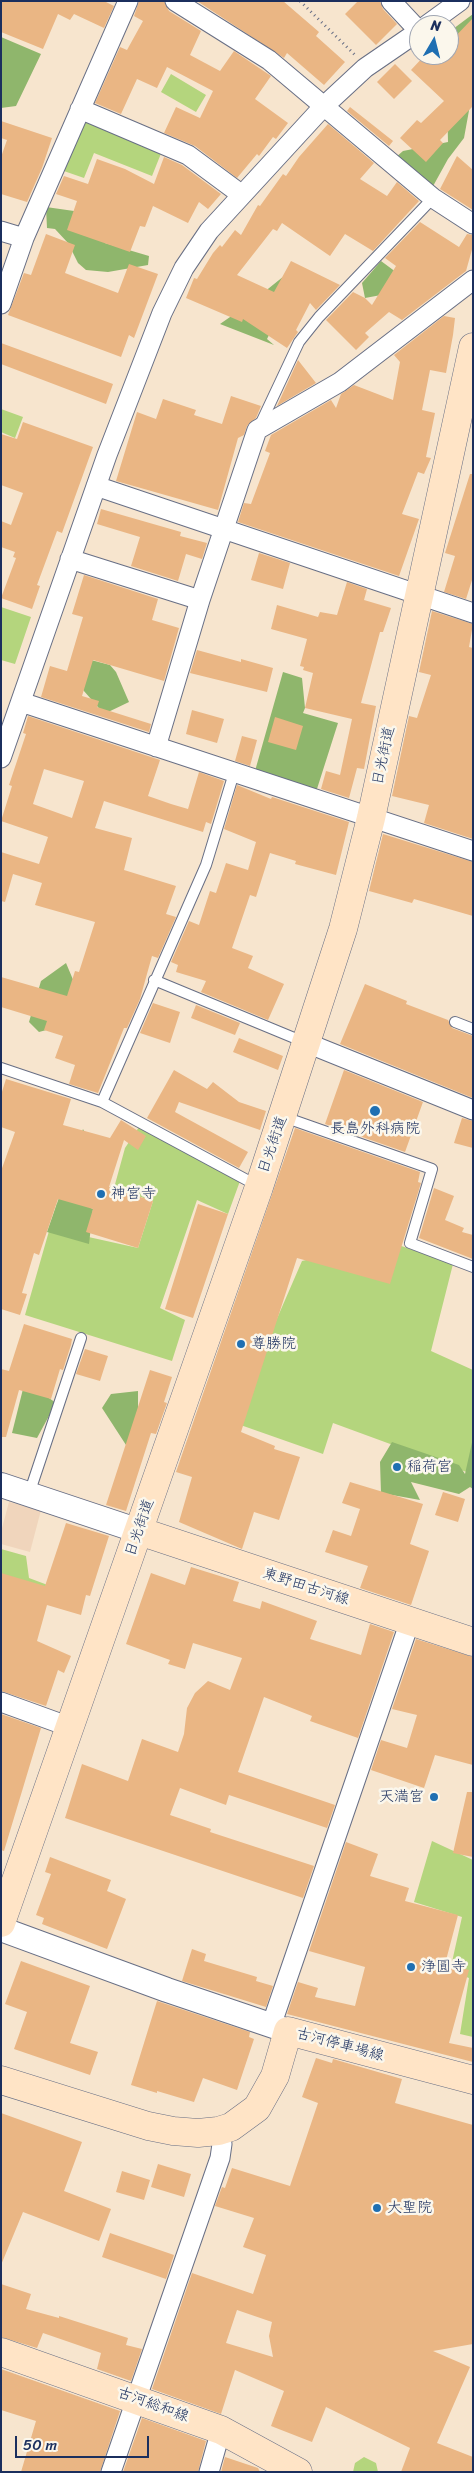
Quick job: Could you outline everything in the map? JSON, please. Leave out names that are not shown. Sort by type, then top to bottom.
[{"type":"main road","name":"日光街道","points":[[1,1922],[259,1187],[308,1043],[343,929],[371,818],[473,347]]},
{"type":"main road","name":"東野田古河線","points":[[139,1531],[473,1642]]},
{"type":"main road","name":"古河停車場線","points":[[1,2080],[148,2126],[173,2131],[218,2131],[231,2127],[257,2108],[274,2076],[279,2028],[473,2080]]},
{"type":"main road","name":"古河総和線","points":[[1,2352],[137,2398],[221,2430],[298,2472]]},
{"type":"street","points":[[1,304],[24,238],[128,1]]},
{"type":"street","points":[[175,1],[269,60],[433,198],[473,224]]},
{"type":"street","points":[[391,1],[409,20]]},
{"type":"street","points":[[441,15],[460,1]]},
{"type":"street","points":[[3,746],[21,702],[70,559],[138,372],[162,313],[184,268],[209,231],[323,107],[365,68],[409,38]]},
{"type":"street","points":[[80,109],[188,155],[242,195]]},
{"type":"street","points":[[1,230],[24,238]]},
{"type":"street","points":[[156,747],[200,600],[257,430],[340,382],[473,280]]},
{"type":"street","points":[[96,486],[473,613]]},
{"type":"street","points":[[70,559],[200,600]]},
{"type":"street","points":[[21,702],[473,851]]},
{"type":"street","points":[[308,1043],[473,1110]]},
{"type":"street","points":[[1,1485],[139,1531]]},
{"type":"street","points":[[1,1928],[279,2028],[410,1621]]},
{"type":"street","points":[[1,1702],[70,1727]]},
{"type":"street","points":[[111,2472],[220,2158],[222,2144],[218,2131]]},
{"type":"street","points":[[209,2472],[221,2430]]},
{"type":"lane","points":[[257,430],[299,342],[319,318],[433,198]]},
{"type":"lane","points":[[102,1102],[206,865],[234,773]]},
{"type":"lane","points":[[154,980],[308,1043]]},
{"type":"lane","points":[[455,1022],[473,1030]]},
{"type":"lane","points":[[1,1068],[102,1102],[259,1187]]},
{"type":"lane","points":[[283,1116],[432,1169],[410,1243],[473,1267]]},
{"type":"lane","points":[[29,1494],[81,1338]]},
{"type":"path","points":[[300,1],[359,60]]},
{"type":"shaded area","points":[[9,1502],[41,1510],[30,1552],[1,1544],[1,1532]]},
{"type":"green space","points":[[473,14],[473,103],[470,105],[464,138],[448,159],[432,188],[395,158],[403,151],[448,142],[446,65],[459,65],[459,24]]},
{"type":"green space","points":[[1,37],[41,54],[16,106],[1,108]]},
{"type":"green space","points":[[171,74],[206,95],[196,112],[161,92]]},
{"type":"green space","points":[[82,119],[162,151],[152,176],[94,153],[84,178],[61,170]]},
{"type":"green space","points":[[46,207],[74,211],[105,243],[149,256],[148,265],[108,272],[86,270],[78,263],[68,243],[55,229],[47,228]]},
{"type":"green space","points":[[381,261],[404,278],[408,290],[365,298],[362,283]]},
{"type":"green space","points":[[284,276],[279,315],[267,339],[274,345],[220,324],[253,301]]},
{"type":"green space","points":[[1,409],[23,417],[15,438],[1,432]]},
{"type":"green space","points":[[1,607],[31,617],[15,664],[1,660]]},
{"type":"green space","points":[[91,660],[110,665],[116,672],[129,702],[104,714],[77,683]]},
{"type":"green space","points":[[283,672],[302,678],[305,708],[303,713],[338,723],[316,792],[255,771]]},
{"type":"green space","points":[[66,963],[74,982],[67,1002],[50,1029],[39,1032],[29,1022],[41,981]]},
{"type":"green space","points":[[139,1127],[240,1181],[228,1214],[197,1200],[160,1308],[185,1320],[172,1361],[25,1315],[57,1203],[84,1236],[138,1248],[153,1201],[114,1188],[125,1148]]},
{"type":"green space","points":[[83,1129],[87,1137],[72,1199],[93,1209],[89,1244],[47,1232]]},
{"type":"green space","points":[[387,1241],[453,1264],[431,1351],[473,1370],[472,1474],[333,1423],[323,1454],[232,1422],[302,1261]]},
{"type":"green space","points":[[25,1381],[56,1403],[37,1438],[12,1433]]},
{"type":"green space","points":[[138,1391],[138,1432],[126,1445],[102,1408],[111,1394]]},
{"type":"green space","points":[[473,1438],[473,1489],[470,1487],[459,1494],[411,1482],[420,1500],[381,1493],[380,1462],[392,1442],[459,1465],[465,1474]]},
{"type":"green space","points":[[1,1549],[26,1556],[29,1578],[53,1587],[1,1585]]},
{"type":"green space","points":[[432,1841],[473,1860],[473,2037],[460,2034],[469,1978],[450,1971],[462,1917],[414,1902]]},
{"type":"green space","points":[[364,2457],[376,2463],[378,2472],[353,2472],[355,2463]]},
{"type":"building","points":[[1,1],[104,1],[114,6],[104,28],[74,14],[70,20],[58,14],[43,49],[1,32]]},
{"type":"building","points":[[139,1],[164,1],[169,11],[201,31],[190,55],[220,71],[234,51],[271,76],[255,99],[288,123],[276,139],[273,137],[259,156],[257,154],[237,178],[195,146],[164,133],[176,107],[200,118],[213,91],[167,67],[157,88],[137,79],[121,114],[95,103],[120,47],[127,50],[143,21],[134,16]]},
{"type":"building","points":[[197,1],[283,1],[319,32],[316,36],[345,62],[324,85],[287,53],[284,58]]},
{"type":"building","points":[[358,1],[380,1],[383,9],[397,24],[376,45],[345,14]]},
{"type":"building","points":[[473,18],[473,106],[440,140],[443,143],[426,162],[400,138],[417,120],[421,123],[444,101],[411,70],[416,65],[459,65],[459,33]]},
{"type":"building","points":[[395,64],[412,81],[394,99],[377,82]]},
{"type":"building","points":[[350,107],[393,141],[389,146],[347,111]]},
{"type":"building","points":[[1,121],[52,138],[42,168],[27,202],[1,194],[1,157],[7,140],[1,138]]},
{"type":"building","points":[[328,124],[374,163],[360,179],[387,196],[397,182],[419,201],[373,251],[345,234],[330,256],[282,223],[277,231],[273,229],[237,275],[274,292],[291,261],[340,285],[316,310],[310,303],[296,330],[298,332],[287,348],[243,319],[242,322],[186,298],[194,278],[197,279],[213,253],[220,245],[222,247],[235,230],[241,235],[258,205],[260,206],[283,174],[286,176],[299,157]]},
{"type":"building","points":[[457,156],[473,170],[473,210],[440,189]]},
{"type":"building","points":[[164,157],[182,165],[221,194],[208,209],[199,202],[188,223],[153,206],[145,227],[140,226],[130,252],[67,230],[77,201],[56,194],[64,176],[88,184],[97,159],[125,169],[154,184]]},
{"type":"building","points":[[420,222],[459,247],[467,234],[473,235],[473,246],[466,271],[402,320],[389,312],[365,333],[369,337],[356,350],[326,320],[353,292],[365,298],[372,305],[396,266],[385,258]]},
{"type":"building","points":[[46,234],[75,245],[65,273],[118,293],[129,264],[158,274],[134,338],[129,335],[121,357],[8,315],[24,273],[31,275]]},
{"type":"building","points":[[444,316],[455,318],[453,335],[446,373],[430,370],[422,410],[435,413],[426,457],[431,458],[424,474],[418,472],[402,514],[419,519],[399,576],[238,522],[244,503],[251,504],[270,453],[265,451],[271,435],[331,400],[336,408],[341,394],[354,385],[393,400],[400,362],[394,355]]},
{"type":"building","points":[[1,343],[113,384],[106,404],[1,364]]},
{"type":"building","points":[[298,360],[316,383],[277,406]]},
{"type":"building","points":[[231,396],[261,406],[256,418],[247,426],[244,435],[238,438],[218,510],[116,481],[137,412],[156,419],[163,399],[196,410],[194,415],[222,424]]},
{"type":"building","points":[[23,422],[93,447],[62,533],[57,531],[37,585],[40,586],[32,609],[1,598],[16,558],[13,557],[15,552],[1,547],[1,521],[11,525],[23,493],[1,485],[1,434],[17,439]]},
{"type":"building","points":[[470,474],[473,474],[473,577],[466,599],[444,592],[455,556],[445,553]]},
{"type":"building","points":[[101,509],[181,532],[180,536],[207,543],[202,559],[186,554],[178,581],[131,566],[140,537],[97,524]]},
{"type":"building","points":[[259,553],[290,563],[283,589],[251,580]]},
{"type":"building","points":[[84,575],[158,599],[152,620],[179,628],[164,681],[93,660],[82,696],[99,701],[97,707],[151,724],[149,732],[41,697],[50,666],[67,671],[83,617],[72,614]]},
{"type":"building","points":[[347,582],[367,589],[364,600],[391,608],[383,632],[380,632],[361,703],[376,706],[364,769],[357,768],[349,798],[321,789],[326,771],[340,775],[352,719],[305,708],[313,673],[303,670],[304,667],[300,666],[307,639],[271,629],[277,605],[318,617],[320,612],[337,615]]},
{"type":"building","points":[[432,611],[473,624],[469,647],[473,648],[473,839],[424,823],[429,805],[392,796],[409,716],[417,718],[431,675],[419,672]]},
{"type":"building","points":[[197,650],[241,662],[241,659],[273,668],[267,692],[190,673]]},
{"type":"building","points":[[192,710],[224,719],[217,743],[186,734]]},
{"type":"building","points":[[28,716],[160,760],[148,796],[188,809],[199,772],[224,781],[211,824],[206,822],[203,832],[104,801],[95,828],[132,838],[124,870],[176,886],[166,914],[176,917],[158,958],[152,956],[140,999],[127,1028],[124,1028],[98,1093],[69,1084],[75,1065],[55,1058],[63,1036],[44,1030],[47,1021],[1,1007],[1,977],[67,996],[75,971],[79,972],[95,922],[35,905],[42,883],[13,874],[5,902],[1,901],[1,852],[39,864],[48,837],[1,821],[12,786],[9,785],[26,734],[23,733]],"holes":[[[44,769],[84,781],[72,818],[33,804]]]},
{"type":"building","points":[[275,717],[303,726],[296,750],[268,742]]},
{"type":"building","points":[[242,736],[257,740],[250,766],[235,761]]},
{"type":"building","points":[[237,785],[271,799],[272,797],[349,822],[336,875],[295,864],[296,861],[270,853],[256,897],[250,895],[232,948],[253,956],[248,968],[284,984],[268,1020],[201,992],[206,981],[176,972],[178,965],[171,962],[189,921],[199,925],[210,891],[216,893],[226,863],[248,870],[256,842],[224,829]]},
{"type":"building","points":[[383,834],[473,862],[473,916],[414,899],[412,903],[369,891]]},
{"type":"building","points":[[365,984],[407,1001],[406,1004],[448,1020],[452,1028],[473,1036],[473,1098],[340,1044]]},
{"type":"building","points":[[153,1003],[180,1012],[170,1043],[140,1033]]},
{"type":"building","points":[[196,1005],[240,1023],[235,1035],[191,1018]]},
{"type":"building","points":[[239,1038],[283,1056],[278,1070],[233,1052]]},
{"type":"building","points":[[174,1070],[207,1089],[213,1082],[239,1102],[266,1111],[260,1130],[179,1102],[175,1112],[248,1152],[239,1168],[147,1118]]},
{"type":"building","name":"長島外科病院","points":[[344,1070],[423,1102],[405,1152],[325,1124]]},
{"type":"building","points":[[6,1079],[71,1099],[63,1125],[110,1138],[121,1120],[146,1136],[138,1150],[124,1140],[109,1187],[153,1201],[138,1248],[86,1232],[93,1209],[58,1199],[39,1255],[34,1253],[22,1293],[27,1294],[20,1315],[1,1309],[1,1171],[15,1132],[1,1127],[1,1095]]},
{"type":"building","points":[[462,1118],[473,1121],[473,1148],[454,1143]]},
{"type":"building","name":"尊勝院","points":[[295,1128],[420,1172],[418,1182],[421,1183],[390,1284],[297,1258],[241,1432],[275,1446],[274,1449],[300,1457],[279,1520],[254,1512],[242,1549],[179,1522],[192,1477],[176,1472]]},
{"type":"building","points":[[434,1188],[454,1196],[445,1220],[464,1228],[462,1232],[473,1235],[473,1259],[419,1238]]},
{"type":"building","points":[[198,1204],[228,1214],[193,1318],[165,1309]]},
{"type":"building","points":[[24,1324],[72,1339],[71,1345],[63,1370],[60,1369],[51,1399],[19,1390],[6,1437],[1,1437],[1,1369],[9,1371]]},
{"type":"building","points":[[85,1349],[108,1356],[100,1381],[76,1374]]},
{"type":"building","points":[[150,1370],[172,1377],[164,1402],[167,1403],[156,1434],[151,1433],[126,1511],[106,1505]]},
{"type":"building","points":[[350,1482],[423,1504],[410,1544],[429,1551],[411,1605],[360,1588],[368,1566],[325,1552],[333,1530],[351,1536],[360,1509],[342,1503]]},
{"type":"building","points":[[443,1492],[465,1499],[458,1522],[435,1515]]},
{"type":"building","points":[[66,1523],[109,1536],[90,1596],[86,1595],[81,1615],[47,1605],[37,1641],[71,1656],[64,1673],[58,1670],[46,1706],[1,1691],[1,1573],[45,1586]]},
{"type":"building","points":[[191,1567],[239,1582],[233,1601],[260,1609],[262,1601],[317,1621],[310,1639],[361,1655],[370,1624],[394,1632],[358,1738],[310,1721],[312,1716],[264,1697],[238,1772],[335,1805],[327,1828],[229,1795],[226,1805],[180,1788],[170,1815],[211,1829],[210,1832],[314,1866],[303,1898],[65,1818],[82,1764],[128,1781],[142,1739],[178,1752],[184,1734],[187,1708],[195,1693],[208,1681],[230,1690],[242,1658],[193,1643],[185,1669],[168,1664],[170,1660],[126,1644],[151,1573],[185,1585]]},
{"type":"building","points":[[416,1639],[473,1657],[473,1765],[435,1755],[424,1788],[371,1770],[381,1740],[407,1748],[417,1715],[392,1709]]},
{"type":"building","points":[[1,1714],[41,1728],[4,1851],[1,1850]]},
{"type":"building","points":[[467,1792],[473,1792],[473,1857],[453,1853]]},
{"type":"building","points":[[346,1842],[378,1854],[370,1876],[409,1888],[405,1901],[458,1915],[445,1964],[469,1970],[449,2043],[473,2048],[473,2062],[287,2014],[298,1982],[318,1988],[315,1997],[355,2006],[365,1967],[309,1951]]},
{"type":"building","points":[[50,1857],[111,1880],[107,1891],[126,1899],[107,1949],[42,1924],[44,1918],[36,1915],[51,1874],[45,1872]]},
{"type":"building","points":[[192,1949],[206,1954],[204,1961],[257,1977],[256,1981],[273,1986],[266,2007],[182,1981]]},
{"type":"building","points":[[21,1961],[90,1986],[70,2043],[98,2052],[90,2075],[14,2049],[27,2012],[5,2004]]},
{"type":"building","points":[[157,2001],[250,2032],[249,2037],[254,2039],[237,2090],[203,2078],[194,2102],[131,2085]]},
{"type":"building","name":"大聖院","points":[[316,2058],[332,2063],[333,2059],[402,2079],[395,2103],[473,2125],[473,2344],[433,2351],[470,2367],[437,2443],[473,2457],[473,2472],[401,2472],[410,2448],[326,2407],[312,2442],[271,2426],[284,2391],[235,2370],[221,2414],[152,2389],[192,2273],[253,2294],[266,2255],[243,2247],[254,2218],[215,2206],[222,2187],[225,2188],[232,2168],[290,2186],[318,2103],[302,2097]],"holes":[[[237,2310],[272,2322],[269,2336],[273,2357],[226,2343]]]},
{"type":"building","points":[[1,2113],[82,2142],[64,2191],[111,2209],[99,2241],[23,2212],[1,2265]]},
{"type":"building","points":[[158,2164],[191,2174],[184,2197],[151,2187]]},
{"type":"building","points":[[122,2171],[150,2180],[144,2200],[116,2192]]},
{"type":"building","points":[[110,2233],[174,2255],[166,2279],[102,2257]]},
{"type":"building","points":[[1,2284],[31,2294],[26,2309],[59,2318],[59,2316],[128,2338],[126,2345],[142,2349],[131,2381],[97,2369],[101,2353],[43,2333],[37,2348],[1,2337]]},
{"type":"building","points":[[1,2369],[120,2411],[100,2472],[21,2472],[36,2421],[1,2410]]},
{"type":"building","points":[[142,2418],[206,2441],[198,2472],[123,2472]]},
{"type":"building","points":[[225,2457],[258,2468],[260,2472],[221,2472]]},
{"type":"place","name":"長島外科病院","points":[[375,1111]]},
{"type":"place","name":"神宮寺","points":[[101,1194]]},
{"type":"place","name":"尊勝院","points":[[241,1344]]},
{"type":"place","name":"稲荷宮","points":[[397,1467]]},
{"type":"place","name":"天満宮","points":[[434,1797]]},
{"type":"place","name":"浄圓寺","points":[[411,1967]]},
{"type":"place","name":"大聖院","points":[[377,2208]]}]
